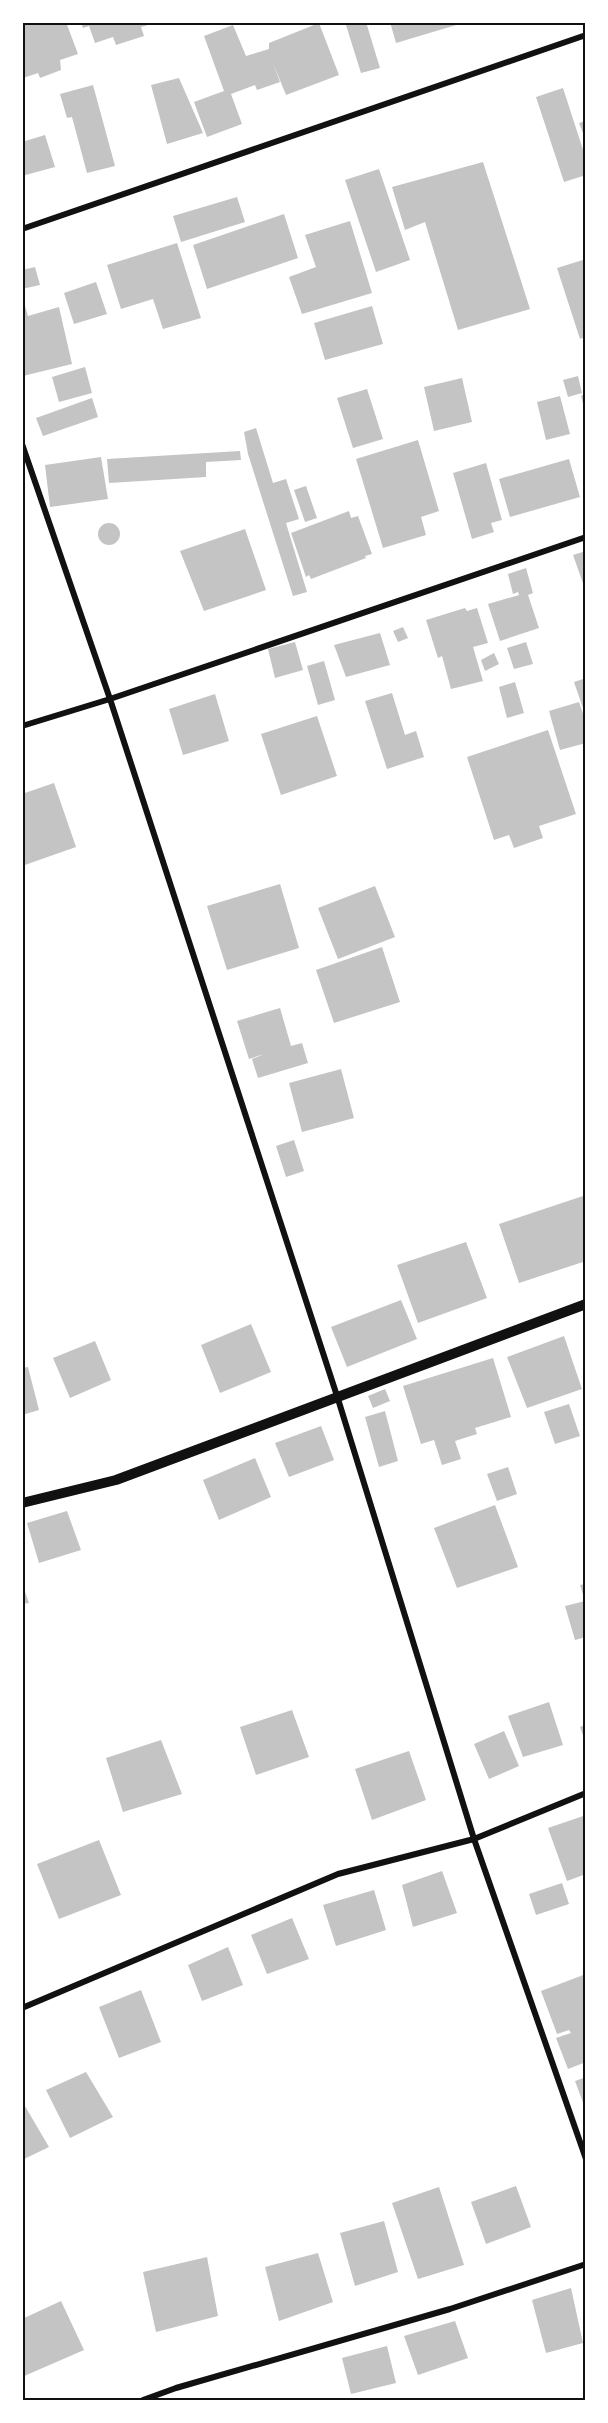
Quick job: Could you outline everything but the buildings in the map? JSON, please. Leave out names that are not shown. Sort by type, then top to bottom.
[{"type":"street","points":[[22,229],[585,34]]},
{"type":"street","points":[[22,444],[110,699],[338,1399],[474,1839],[585,2159]]},
{"type":"street","points":[[22,726],[110,699],[585,537]]},
{"type":"street","points":[[22,1503],[116,1480],[338,1399],[585,1304]]},
{"type":"street","points":[[22,2008],[338,1874],[474,1839],[585,1793]]},
{"type":"street","points":[[143,2400],[176,2388],[450,2309],[585,2264]]}]
